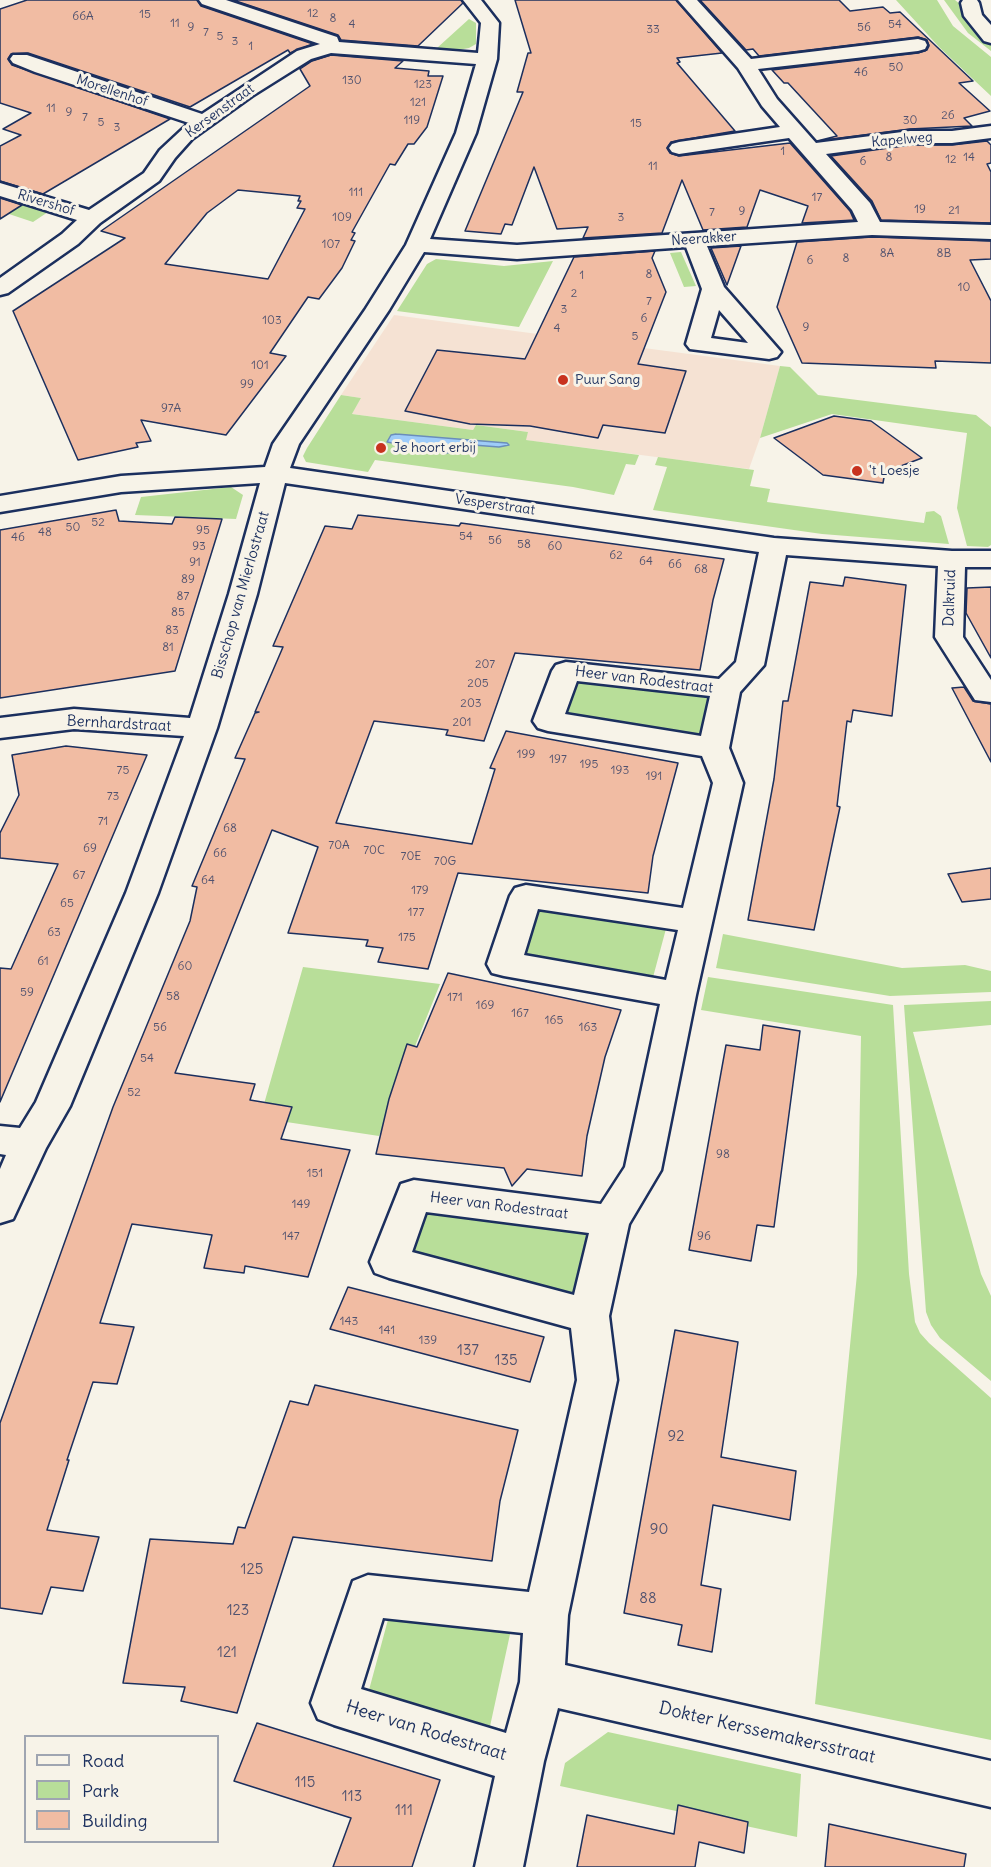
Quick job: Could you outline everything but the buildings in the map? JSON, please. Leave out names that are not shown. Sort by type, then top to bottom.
[{"type":"street","points":[[208,0],[330,41],[330,47]]},
{"type":"street","name":"Bisschop van Mierlostraat","points":[[0,1208],[15,1142],[52,1106],[142,893],[202,728],[243,594],[275,474],[286,444],[377,310],[417,245],[466,133],[487,59],[490,23],[472,0]]},
{"type":"street","points":[[687,0],[746,65],[769,102],[862,208],[872,228]]},
{"type":"street","points":[[969,2],[991,15]]},
{"type":"street","points":[[969,2],[973,16],[991,37]]},
{"type":"street","points":[[746,65],[918,45]]},
{"type":"street","name":"Kersenstraat","points":[[0,288],[70,239],[92,218],[152,177],[167,154],[185,135],[304,55],[330,47],[487,59]]},
{"type":"street","name":"Morellenhof","points":[[20,59],[204,121]]},
{"type":"street","points":[[679,148],[794,131]]},
{"type":"street","name":"Kapelweg","points":[[812,150],[910,137],[952,137],[991,132]]},
{"type":"street","name":"Rivershof","points":[[0,189],[92,218]]},
{"type":"street","name":"Neerakker","points":[[417,245],[517,252],[872,228],[991,232]]},
{"type":"street","points":[[694,240],[713,289]]},
{"type":"street","name":"Vesperstraat","points":[[0,504],[121,484],[275,474],[774,546],[952,559],[991,559]]},
{"type":"street","name":"Heer van Rodestraat","points":[[499,1867],[521,1761],[542,1682],[546,1615],[597,1380],[589,1316],[611,1221],[643,1170],[678,995],[728,783],[714,748],[726,689],[750,665],[774,546]]},
{"type":"street","name":"Dalkruid","points":[[952,559],[949,637],[985,693],[991,693]]},
{"type":"street","name":"Heer van Rodestraat","points":[[714,748],[548,721],[566,671],[726,689]]},
{"type":"street","name":"Bernhardstraat","points":[[0,728],[74,719],[202,728]]},
{"type":"street","points":[[678,995],[504,964],[526,896],[695,921]]},
{"type":"street","name":"Heer van Rodestraat","points":[[589,1316],[389,1262],[414,1195],[611,1221]]},
{"type":"street","name":"Heer van Rodestraat","points":[[521,1761],[334,1703],[368,1596],[546,1615]]},
{"type":"street","name":"Dokter Kerssemakersstraat","points":[[542,1682],[991,1784]]},
{"type":"shaded area","name":"Puur Sang","points":[[394,315],[780,366],[749,469],[525,440],[528,432],[476,425],[473,430],[352,414],[361,398],[341,395]]},
{"type":"green space","points":[[896,0],[937,0],[953,26],[991,57],[991,96],[939,47]]},
{"type":"green space","points":[[944,0],[955,0],[961,5],[973,26],[991,42],[991,51],[968,33]]},
{"type":"green space","points":[[469,19],[476,23],[476,44],[469,48],[452,51],[437,48]]},
{"type":"green space","points":[[0,194],[51,210],[33,222],[0,211]]},
{"type":"green space","points":[[681,252],[696,286],[684,287],[670,253]]},
{"type":"green space","points":[[436,259],[504,266],[553,261],[519,327],[397,311],[427,264]]},
{"type":"green space","points":[[780,366],[790,367],[818,395],[976,415],[991,427],[991,545],[988,547],[967,546],[957,508],[967,433],[832,414],[760,438]]},
{"type":"green space","points":[[341,395],[361,398],[352,414],[473,430],[476,425],[528,432],[526,440],[639,455],[635,465],[626,464],[614,495],[573,487],[375,460],[368,472],[306,462],[303,456],[307,448]]},
{"type":"green space","points":[[658,457],[754,470],[750,486],[770,489],[767,502],[924,523],[926,512],[934,511],[941,516],[949,544],[822,534],[653,510],[667,467],[655,465]]},
{"type":"green space","points":[[231,487],[243,495],[236,519],[135,515],[141,497]]},
{"type":"green space","points":[[575,677],[709,694],[699,740],[560,715]]},
{"type":"green space","points":[[534,905],[667,925],[652,981],[517,960]]},
{"type":"green space","points":[[723,934],[902,968],[965,965],[991,971],[991,992],[890,996],[716,968]]},
{"type":"green space","points":[[303,967],[440,984],[379,1136],[260,1118]]},
{"type":"green space","points":[[708,977],[893,1005],[909,1274],[915,1322],[920,1333],[929,1343],[991,1398],[991,1740],[815,1704],[857,1274],[861,1036],[701,1010]]},
{"type":"green space","points":[[991,1001],[991,1025],[913,1032],[981,1274],[991,1296],[991,1381],[940,1338],[926,1312],[904,1005]]},
{"type":"green space","points":[[423,1206],[595,1232],[577,1296],[406,1255]]},
{"type":"green space","points":[[389,1616],[512,1625],[489,1731],[369,1690]]},
{"type":"green space","points":[[608,1732],[801,1774],[797,1837],[560,1786],[565,1763]]},
{"type":"water","points":[[391,435],[509,445],[499,447],[473,445],[447,453],[387,442]]},
{"type":"place","name":"Puur Sang","points":[[563,380]]},
{"type":"place","name":"Je hoort erbij","points":[[381,448]]},
{"type":"place","name":"'t Loesje","points":[[857,471]]}]
